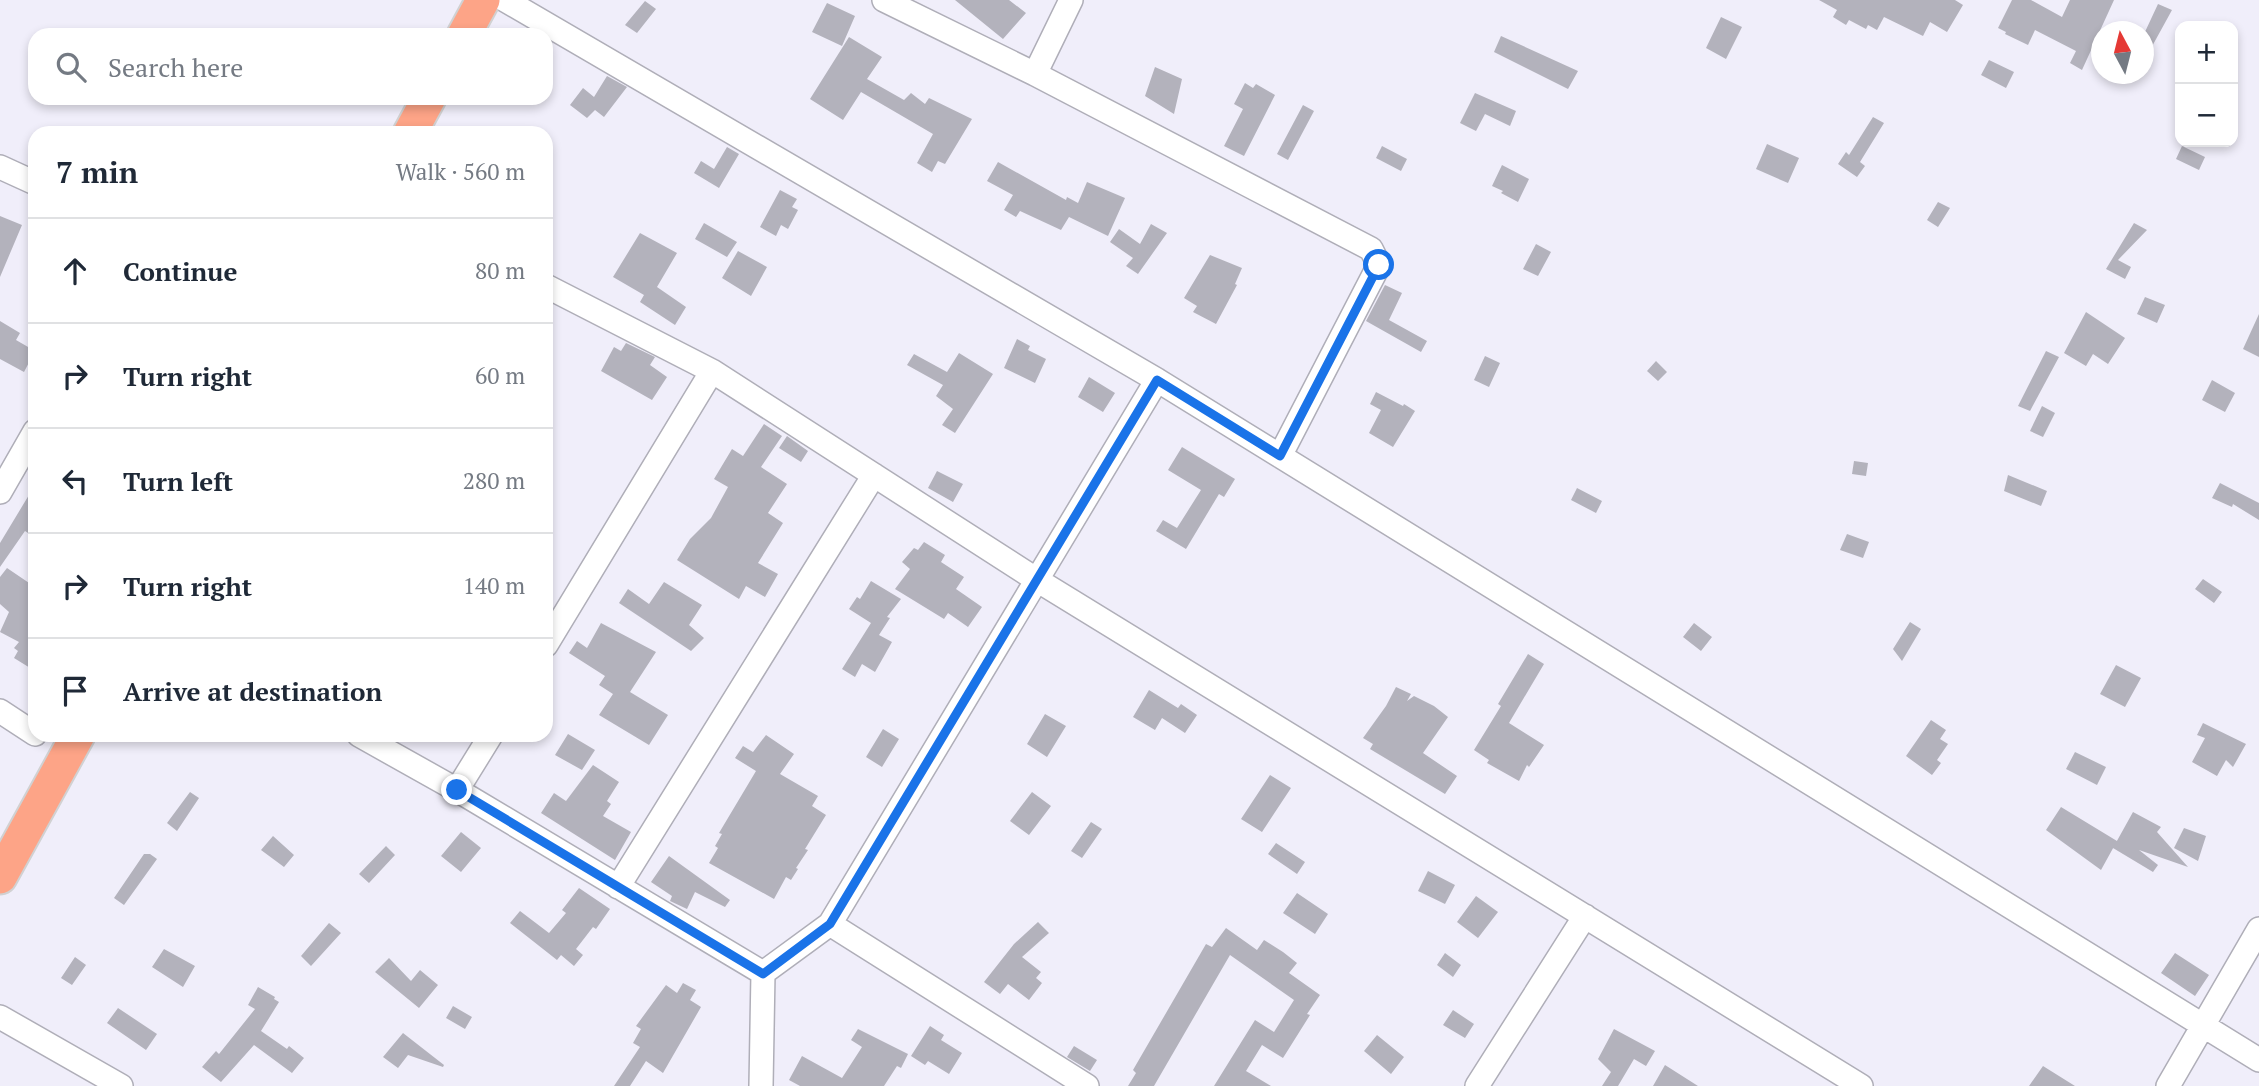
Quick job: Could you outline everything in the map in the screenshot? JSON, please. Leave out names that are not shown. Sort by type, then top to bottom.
[{"type":"highway","points":[[468,28],[483,0]]},
{"type":"highway","points":[[414,126],[425,105]]},
{"type":"highway","points":[[0,877],[73,745]]},
{"type":"street","points":[[506,0],[1157,380],[2259,1060]]},
{"type":"street","points":[[884,0],[1035,74],[1371,249],[1379,265],[1280,456]]},
{"type":"street","points":[[1035,74],[1071,0]]},
{"type":"street","points":[[0,167],[28,180]]},
{"type":"street","points":[[553,290],[712,372],[1037,580],[1861,1086]]},
{"type":"street","points":[[553,633],[712,372]]},
{"type":"street","points":[[763,974],[830,924],[1157,380]]},
{"type":"street","points":[[0,492],[28,443]]},
{"type":"street","points":[[618,887],[874,475]]},
{"type":"street","points":[[0,711],[28,729]]},
{"type":"street","points":[[371,742],[457,790],[763,974]]},
{"type":"street","points":[[457,790],[487,742]]},
{"type":"street","points":[[1477,1086],[1584,916]]},
{"type":"street","points":[[830,924],[1087,1086]]},
{"type":"street","points":[[2168,1086],[2259,929]]},
{"type":"street","points":[[761,1086],[763,974]]},
{"type":"street","points":[[0,1017],[121,1086]]},
{"type":"building","points":[[955,0],[1009,0],[1026,13],[1003,39]]},
{"type":"building","points":[[1819,0],[1955,0],[1963,5],[1947,32],[1930,22],[1923,36],[1884,17],[1877,30],[1868,25],[1866,29],[1849,20],[1846,25],[1833,17],[1837,10]]},
{"type":"building","points":[[2012,0],[2031,0],[2062,17],[2070,0],[2114,0],[2104,21],[2091,21],[2091,50],[2082,70],[2070,63],[2076,51],[2035,30],[2028,45],[1998,28]]},
{"type":"building","points":[[645,1],[656,9],[637,33],[625,25]]},
{"type":"building","points":[[827,3],[855,16],[842,46],[812,32]]},
{"type":"building","points":[[2158,4],[2172,10],[2154,43],[2154,21],[2150,21]]},
{"type":"building","points":[[1721,17],[1742,27],[1726,59],[1706,48]]},
{"type":"building","points":[[1501,36],[1578,71],[1568,89],[1494,52]]},
{"type":"building","points":[[849,37],[882,57],[867,79],[904,100],[911,93],[925,104],[929,98],[972,119],[945,164],[938,161],[932,172],[917,163],[933,134],[861,92],[843,120],[810,99]]},
{"type":"building","points":[[1989,60],[2014,72],[2006,88],[1981,75]]},
{"type":"building","points":[[1155,67],[1182,79],[1174,114],[1145,96]]},
{"type":"building","points":[[607,76],[627,87],[604,117],[595,110],[587,118],[570,105],[583,88],[594,97]]},
{"type":"building","points":[[1245,83],[1253,88],[1256,84],[1275,95],[1244,156],[1224,146],[1243,109],[1234,104]]},
{"type":"building","points":[[1475,93],[1516,111],[1510,126],[1485,114],[1476,131],[1460,123]]},
{"type":"building","points":[[1303,105],[1314,111],[1288,160],[1277,154]]},
{"type":"building","points":[[1873,117],[1884,123],[1860,162],[1865,166],[1857,177],[1838,164],[1846,152],[1849,155]]},
{"type":"building","points":[[1767,144],[1799,158],[1788,183],[1756,169]]},
{"type":"building","points":[[1382,146],[1407,159],[1401,171],[1376,158]]},
{"type":"building","points":[[727,147],[739,154],[719,188],[694,173],[701,161],[714,169]]},
{"type":"building","points":[[2182,147],[2205,157],[2199,170],[2176,159]]},
{"type":"building","points":[[998,162],[1066,200],[1067,197],[1078,203],[1087,182],[1125,198],[1108,236],[1069,217],[1061,230],[1020,211],[1016,217],[1004,210],[1013,195],[987,181]]},
{"type":"building","points":[[1502,165],[1529,179],[1518,202],[1492,186]]},
{"type":"building","points":[[780,190],[797,199],[792,207],[798,210],[788,229],[781,225],[776,236],[760,227]]},
{"type":"building","points":[[1938,202],[1950,208],[1938,227],[1927,220]]},
{"type":"building","points":[[0,216],[22,225],[0,277]]},
{"type":"building","points":[[704,223],[737,242],[727,257],[695,239]]},
{"type":"building","points":[[2134,223],[2147,230],[2118,260],[2131,267],[2125,279],[2106,269]]},
{"type":"building","points":[[1151,224],[1167,233],[1138,274],[1126,266],[1133,258],[1110,242],[1119,229],[1140,244]]},
{"type":"building","points":[[640,233],[677,253],[657,287],[686,307],[675,325],[640,302],[644,295],[613,277]]},
{"type":"building","points":[[1536,244],[1551,252],[1538,276],[1523,269]]},
{"type":"building","points":[[738,251],[767,267],[751,296],[722,278]]},
{"type":"building","points":[[1210,255],[1242,268],[1235,284],[1237,285],[1216,324],[1193,312],[1197,306],[1184,298]]},
{"type":"building","points":[[1385,285],[1402,293],[1389,320],[1427,341],[1421,352],[1366,321]]},
{"type":"building","points":[[2145,297],[2165,305],[2157,323],[2137,314]]},
{"type":"building","points":[[2086,312],[2125,338],[2108,364],[2093,354],[2086,366],[2064,353]]},
{"type":"building","points":[[2259,314],[2259,357],[2243,349]]},
{"type":"building","points":[[0,321],[20,333],[16,340],[28,347],[28,364],[24,372],[0,359]]},
{"type":"building","points":[[1017,339],[1030,346],[1028,350],[1046,359],[1035,383],[1004,368]]},
{"type":"building","points":[[626,343],[655,357],[650,365],[667,377],[652,400],[601,371],[614,347],[621,351]]},
{"type":"building","points":[[2046,351],[2059,357],[2030,411],[2018,406]]},
{"type":"building","points":[[959,353],[993,374],[955,433],[942,425],[953,409],[936,396],[943,385],[907,365],[914,354],[947,372]]},
{"type":"building","points":[[1485,356],[1500,363],[1489,387],[1474,380]]},
{"type":"building","points":[[1656,361],[1667,372],[1658,381],[1647,371]]},
{"type":"building","points":[[1089,377],[1115,393],[1103,412],[1078,397]]},
{"type":"building","points":[[2212,380],[2235,393],[2225,412],[2202,400]]},
{"type":"building","points":[[1376,392],[1415,411],[1393,447],[1369,433],[1381,410],[1370,404]]},
{"type":"building","points":[[2042,406],[2055,413],[2043,437],[2030,431]]},
{"type":"building","points":[[764,424],[782,436],[761,467],[787,484],[768,513],[783,523],[758,563],[778,574],[765,597],[746,586],[739,599],[677,560],[690,539],[711,518],[728,487],[714,479],[732,449],[743,456]]},
{"type":"building","points":[[787,436],[808,451],[801,462],[779,448]]},
{"type":"building","points":[[1182,447],[1235,479],[1224,497],[1219,494],[1186,549],[1156,531],[1163,520],[1177,528],[1201,490],[1168,470]]},
{"type":"building","points":[[1854,461],[1868,463],[1866,476],[1852,474]]},
{"type":"building","points":[[937,471],[963,484],[953,502],[928,488]]},
{"type":"building","points":[[2008,475],[2047,491],[2041,506],[2004,491]]},
{"type":"building","points":[[2220,483],[2259,503],[2259,520],[2233,504],[2232,507],[2212,498]]},
{"type":"building","points":[[1577,488],[1602,501],[1596,513],[1571,500]]},
{"type":"building","points":[[28,497],[28,533],[25,531],[0,567],[0,543]]},
{"type":"building","points":[[1847,534],[1869,542],[1863,558],[1840,550]]},
{"type":"building","points":[[924,542],[945,555],[941,562],[964,577],[956,589],[982,607],[968,627],[948,613],[944,619],[895,589],[910,569],[902,562],[914,548],[918,550]]},
{"type":"building","points":[[7,568],[28,582],[28,667],[14,658],[18,651],[14,648],[19,642],[0,632],[9,612],[0,604],[0,577]]},
{"type":"building","points":[[2203,579],[2222,592],[2214,603],[2195,589]]},
{"type":"building","points":[[871,581],[901,599],[887,617],[890,618],[879,635],[892,642],[875,672],[862,664],[855,677],[842,669],[871,623],[849,609],[857,597],[860,599]]},
{"type":"building","points":[[664,582],[702,605],[689,625],[704,638],[691,651],[619,603],[628,589],[649,604]]},
{"type":"building","points":[[1910,622],[1921,629],[1902,661],[1893,649]]},
{"type":"building","points":[[601,623],[656,652],[630,692],[668,715],[649,745],[599,715],[613,694],[599,685],[605,676],[569,653],[577,641],[587,648]]},
{"type":"building","points":[[1694,623],[1712,637],[1701,651],[1683,637]]},
{"type":"building","points":[[1528,654],[1544,664],[1509,723],[1544,745],[1529,767],[1527,765],[1519,781],[1487,763],[1489,760],[1474,750]]},
{"type":"building","points":[[2116,665],[2141,678],[2125,707],[2100,694]]},
{"type":"building","points":[[1396,687],[1411,694],[1407,701],[1414,696],[1448,717],[1423,753],[1457,776],[1445,794],[1370,749],[1373,744],[1363,738]]},
{"type":"building","points":[[1149,690],[1178,708],[1181,704],[1197,715],[1185,733],[1162,718],[1155,730],[1133,717]]},
{"type":"building","points":[[1045,714],[1066,726],[1047,757],[1027,744]]},
{"type":"building","points":[[1931,720],[1946,730],[1940,739],[1948,744],[1937,760],[1941,763],[1932,775],[1906,756]]},
{"type":"building","points":[[2203,723],[2246,744],[2233,767],[2226,760],[2217,776],[2192,762],[2205,738],[2197,735]]},
{"type":"building","points":[[883,729],[899,739],[882,767],[866,757]]},
{"type":"building","points":[[568,734],[595,750],[582,770],[555,755]]},
{"type":"building","points":[[766,735],[794,754],[780,774],[818,796],[812,806],[826,815],[805,849],[808,850],[796,868],[798,869],[791,880],[786,877],[774,899],[709,863],[718,848],[715,846],[722,834],[719,833],[756,771],[735,758],[743,746],[753,752]]},
{"type":"building","points":[[2075,752],[2106,767],[2097,785],[2066,769]]},
{"type":"building","points":[[593,765],[619,782],[607,801],[611,804],[603,816],[631,832],[615,860],[541,813],[554,793],[566,801]]},
{"type":"building","points":[[1270,775],[1291,788],[1262,832],[1241,819]]},
{"type":"building","points":[[190,792],[199,798],[177,831],[167,823]]},
{"type":"building","points":[[1032,792],[1051,806],[1029,835],[1010,821]]},
{"type":"building","points":[[2061,807],[2117,841],[2101,870],[2046,830]]},
{"type":"building","points":[[2133,812],[2161,827],[2157,832],[2188,867],[2139,850],[2158,865],[2153,872],[2113,848]]},
{"type":"building","points":[[1091,822],[1102,829],[1082,858],[1071,851]]},
{"type":"building","points":[[2184,828],[2206,836],[2198,861],[2174,848]]},
{"type":"building","points":[[461,832],[481,848],[461,872],[441,856]]},
{"type":"building","points":[[273,836],[294,855],[284,867],[261,850]]},
{"type":"building","points":[[1276,843],[1305,862],[1297,874],[1268,854]]},
{"type":"building","points":[[386,846],[395,855],[369,883],[359,874]]},
{"type":"building","points":[[144,854],[150,854],[157,859],[124,905],[114,898]]},
{"type":"building","points":[[669,856],[730,900],[725,907],[695,892],[687,909],[670,901],[672,896],[651,882]]},
{"type":"building","points":[[1428,871],[1455,885],[1445,904],[1418,891]]},
{"type":"building","points":[[579,888],[610,909],[596,929],[593,927],[576,949],[583,955],[574,966],[561,955],[557,960],[510,923],[520,911],[549,933],[566,913],[562,910]]},
{"type":"building","points":[[1297,893],[1328,914],[1315,934],[1283,913]]},
{"type":"building","points":[[1476,896],[1498,912],[1478,938],[1457,922]]},
{"type":"building","points":[[1038,922],[1049,933],[1022,957],[1041,972],[1036,978],[1042,983],[1029,1000],[1008,984],[1000,994],[984,982],[1014,944]]},
{"type":"building","points":[[329,923],[341,933],[311,966],[301,956]]},
{"type":"building","points":[[1226,928],[1257,950],[1264,940],[1283,952],[1297,963],[1289,973],[1320,995],[1283,1058],[1262,1045],[1246,1071],[1271,1086],[1214,1086],[1255,1020],[1274,1032],[1294,1000],[1230,955],[1154,1086],[1128,1086],[1136,1073],[1133,1070],[1206,944],[1212,947]]},
{"type":"building","points":[[164,949],[195,966],[183,987],[152,967]]},
{"type":"building","points":[[1445,953],[1461,965],[1453,977],[1437,965]]},
{"type":"building","points":[[2175,953],[2209,975],[2195,996],[2161,973]]},
{"type":"building","points":[[75,957],[86,965],[72,985],[61,978]]},
{"type":"building","points":[[389,958],[411,981],[420,970],[438,985],[419,1008],[375,972]]},
{"type":"building","points":[[683,983],[696,990],[690,1000],[701,1007],[663,1073],[646,1061],[630,1086],[614,1086],[640,1047],[633,1043],[641,1029],[636,1026],[666,985],[677,993]]},
{"type":"building","points":[[258,987],[279,1002],[261,1031],[287,1049],[289,1046],[304,1058],[292,1073],[254,1045],[221,1082],[202,1067],[216,1051],[219,1054],[255,1009],[248,1005]]},
{"type":"building","points":[[453,1006],[472,1017],[465,1029],[446,1018]]},
{"type":"building","points":[[118,1008],[157,1034],[146,1050],[107,1023]]},
{"type":"building","points":[[1453,1010],[1474,1024],[1465,1038],[1443,1025]]},
{"type":"building","points":[[930,1026],[944,1035],[941,1040],[962,1053],[949,1074],[928,1061],[925,1065],[911,1056]]},
{"type":"building","points":[[858,1029],[908,1054],[901,1068],[897,1066],[884,1086],[800,1086],[789,1080],[802,1056],[842,1078],[862,1047],[851,1040]]},
{"type":"building","points":[[1614,1029],[1655,1051],[1646,1066],[1634,1059],[1618,1086],[1602,1086],[1611,1072],[1598,1059]]},
{"type":"building","points":[[403,1033],[444,1065],[443,1067],[408,1055],[398,1068],[383,1057]]},
{"type":"building","points":[[1377,1035],[1404,1057],[1391,1074],[1364,1051]]},
{"type":"building","points":[[1074,1046],[1097,1060],[1090,1071],[1067,1057]]},
{"type":"building","points":[[1665,1065],[1698,1086],[1653,1086]]},
{"type":"building","points":[[2043,1066],[2075,1086],[2029,1086]]},
{"type":"route","points":[[457,790],[763,974],[830,924],[1157,380],[1280,456],[1379,265]]}]
